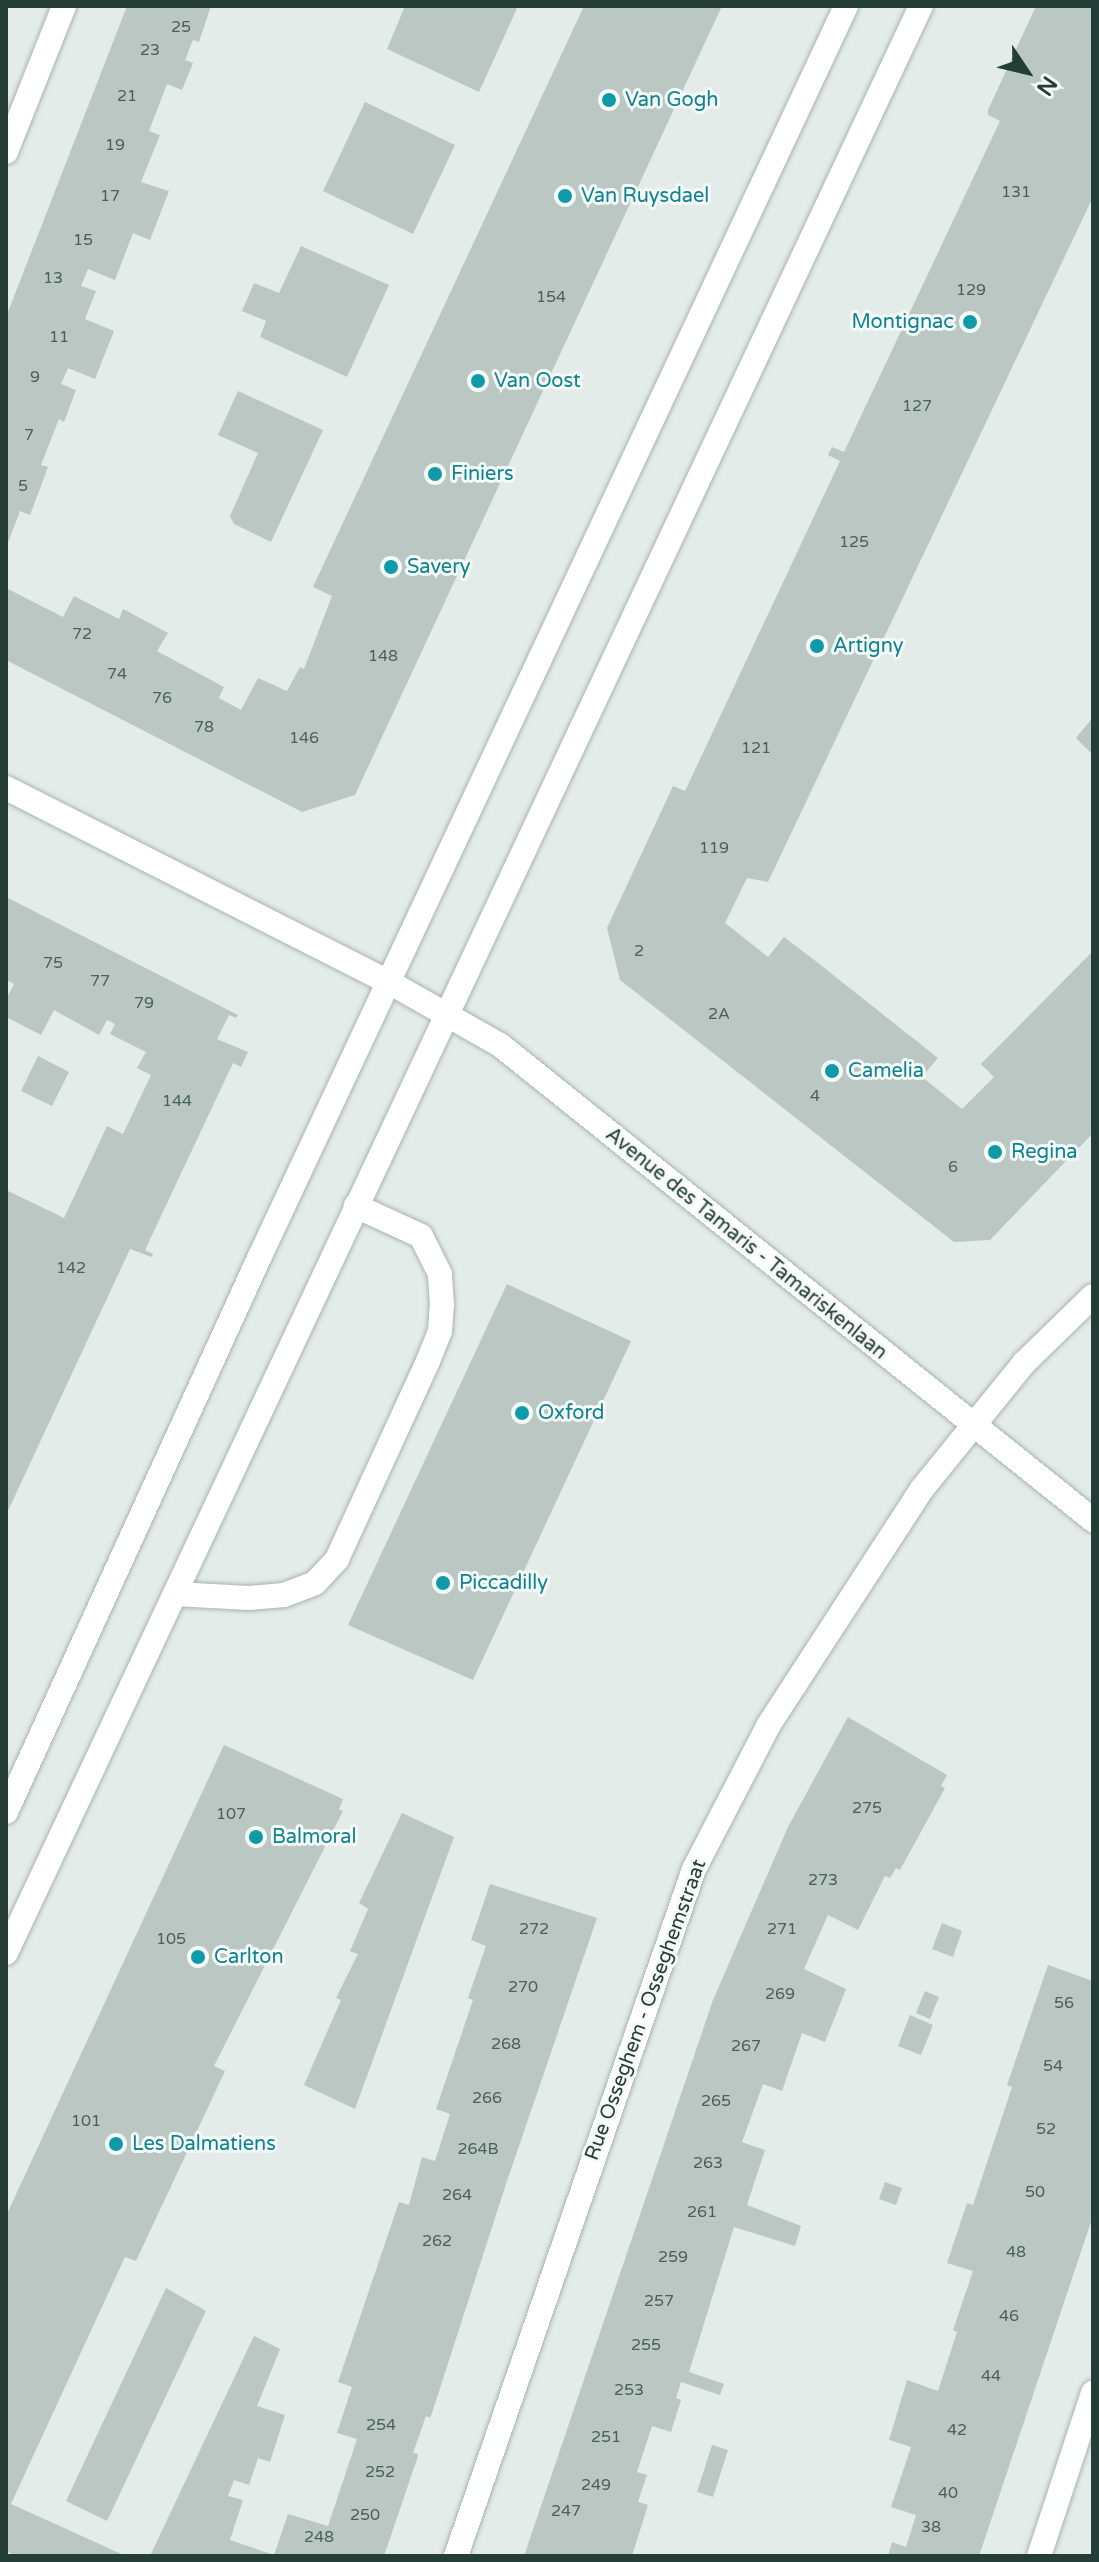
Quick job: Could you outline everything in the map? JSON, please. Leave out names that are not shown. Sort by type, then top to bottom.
[{"type":"street","points":[[6,152],[64,6]]},
{"type":"street","points":[[6,1812],[389,982],[846,6]]},
{"type":"street","points":[[6,1953],[445,1013],[921,6]]},
{"type":"street","name":"Avenue des Tamaris - Tamariskenlaan","points":[[6,788],[389,982],[500,1045],[1093,1520]]},
{"type":"street","points":[[175,1594],[249,1598],[284,1595],[315,1583],[337,1559],[428,1361],[440,1331],[442,1305],[440,1274],[421,1236],[356,1206]]},
{"type":"street","name":"Rue Osseghem - Osseghemstraat","points":[[456,2556],[694,1869],[768,1726],[922,1489],[1024,1363],[1093,1296]]},
{"type":"street","points":[[1039,2556],[1093,2393]]},
{"type":"building","points":[[127,6],[211,6],[199,42],[193,40],[185,60],[193,63],[182,90],[167,84],[149,131],[160,135],[141,182],[169,191],[150,240],[133,233],[115,280],[88,269],[81,286],[96,291],[85,319],[114,331],[95,379],[68,368],[61,384],[76,390],[64,422],[59,419],[41,465],[48,467],[30,515],[20,511],[6,548],[6,317]]},
{"type":"building","points":[[405,6],[518,6],[479,92],[387,49]]},
{"type":"building","points":[[584,6],[722,6],[355,795],[302,812],[6,660],[6,588],[63,617],[74,596],[119,619],[123,609],[168,633],[157,651],[224,687],[219,698],[241,710],[258,678],[287,691],[300,667],[304,669],[332,596],[313,587]]},
{"type":"building","points":[[1036,6],[1093,6],[1093,197],[768,882],[747,878],[725,923],[768,957],[784,937],[813,959],[938,1058],[922,1077],[962,1109],[994,1077],[981,1064],[1093,951],[1093,1133],[990,1240],[954,1242],[620,980],[607,928],[673,786],[685,791],[840,461],[828,455],[832,447],[844,452],[1000,121],[988,115],[988,110]]},
{"type":"building","points":[[365,102],[455,145],[413,234],[323,191]]},
{"type":"building","points":[[301,246],[389,285],[347,377],[260,337],[266,321],[242,311],[254,283],[279,293]]},
{"type":"building","points":[[238,391],[323,430],[271,542],[234,524],[230,516],[258,453],[218,435]]},
{"type":"building","points":[[1093,717],[1093,755],[1076,738]]},
{"type":"building","points":[[6,897],[238,1015],[236,1018],[229,1015],[217,1039],[248,1052],[241,1067],[233,1063],[145,1250],[153,1254],[152,1257],[130,1249],[6,1515],[6,1190],[64,1218],[107,1126],[123,1134],[151,1075],[137,1068],[146,1052],[110,1034],[115,1024],[107,1020],[99,1035],[54,1010],[41,1035],[6,1017],[6,999],[14,984],[6,980]]},
{"type":"building","points":[[38,1056],[69,1072],[52,1106],[21,1091]]},
{"type":"building","points":[[507,1284],[631,1341],[473,1680],[348,1625]]},
{"type":"building","points":[[848,1717],[947,1775],[941,1786],[945,1788],[900,1870],[896,1868],[890,1878],[885,1876],[858,1930],[828,1915],[804,1969],[846,1989],[825,2042],[802,2033],[782,2091],[763,2084],[742,2142],[765,2150],[747,2205],[801,2226],[795,2246],[734,2227],[689,2372],[724,2384],[720,2395],[681,2382],[676,2398],[681,2400],[671,2432],[652,2426],[637,2472],[647,2475],[638,2502],[648,2505],[632,2556],[524,2556],[713,2000],[788,1827]]},
{"type":"building","points":[[224,1745],[343,1799],[339,1809],[343,1811],[214,2066],[225,2071],[136,2261],[125,2257],[11,2504],[126,2556],[16,2556],[6,2551],[6,2216]]},
{"type":"building","points":[[402,1813],[454,1837],[355,2109],[304,2085],[341,2000],[336,1998],[358,1954],[350,1951],[368,1909],[359,1903]]},
{"type":"building","points":[[490,1884],[597,1918],[432,2413],[430,2418],[426,2416],[413,2453],[418,2454],[417,2459],[384,2556],[150,2556],[254,2336],[280,2349],[257,2406],[285,2415],[270,2462],[258,2458],[249,2485],[234,2480],[228,2496],[243,2500],[230,2540],[274,2555],[288,2514],[328,2526],[357,2439],[337,2433],[352,2387],[338,2382],[399,2202],[409,2205],[422,2157],[435,2161],[450,2114],[436,2109],[473,2000],[468,1998],[486,1946],[471,1940]]},
{"type":"building","points":[[942,1923],[962,1931],[953,1957],[932,1949]]},
{"type":"building","points":[[1048,1965],[1093,1981],[1093,2216],[979,2556],[888,2556],[892,2542],[906,2547],[916,2515],[891,2507],[911,2447],[889,2440],[907,2380],[938,2391],[957,2332],[953,2330],[973,2271],[947,2263],[967,2203],[973,2205],[1012,2087],[1007,2085]]},
{"type":"building","points":[[925,1991],[939,1997],[930,2019],[916,2013]]},
{"type":"building","points":[[910,2015],[933,2025],[921,2055],[898,2046]]},
{"type":"building","points":[[885,2182],[902,2188],[896,2205],[879,2199]]},
{"type":"building","points":[[166,2288],[206,2311],[107,2521],[66,2501]]},
{"type":"building","points":[[712,2445],[728,2450],[713,2497],[697,2492]]},
{"type":"place","name":"Van Gogh","points":[[609,100]]},
{"type":"place","name":"Van Ruysdael","points":[[565,196]]},
{"type":"place","name":"Montignac","points":[[970,322]]},
{"type":"place","name":"Van Oost","points":[[478,381]]},
{"type":"place","name":"Finiers","points":[[435,474]]},
{"type":"place","name":"Savery","points":[[391,567]]},
{"type":"place","name":"Artigny","points":[[817,646]]},
{"type":"place","name":"Camelia","points":[[832,1071]]},
{"type":"place","name":"Regina","points":[[995,1152]]},
{"type":"place","name":"Oxford","points":[[522,1413]]},
{"type":"place","name":"Piccadilly","points":[[443,1583]]},
{"type":"place","name":"Balmoral","points":[[256,1837]]},
{"type":"place","name":"Carlton","points":[[198,1957]]},
{"type":"place","name":"Les Dalmatiens","points":[[116,2144]]}]
